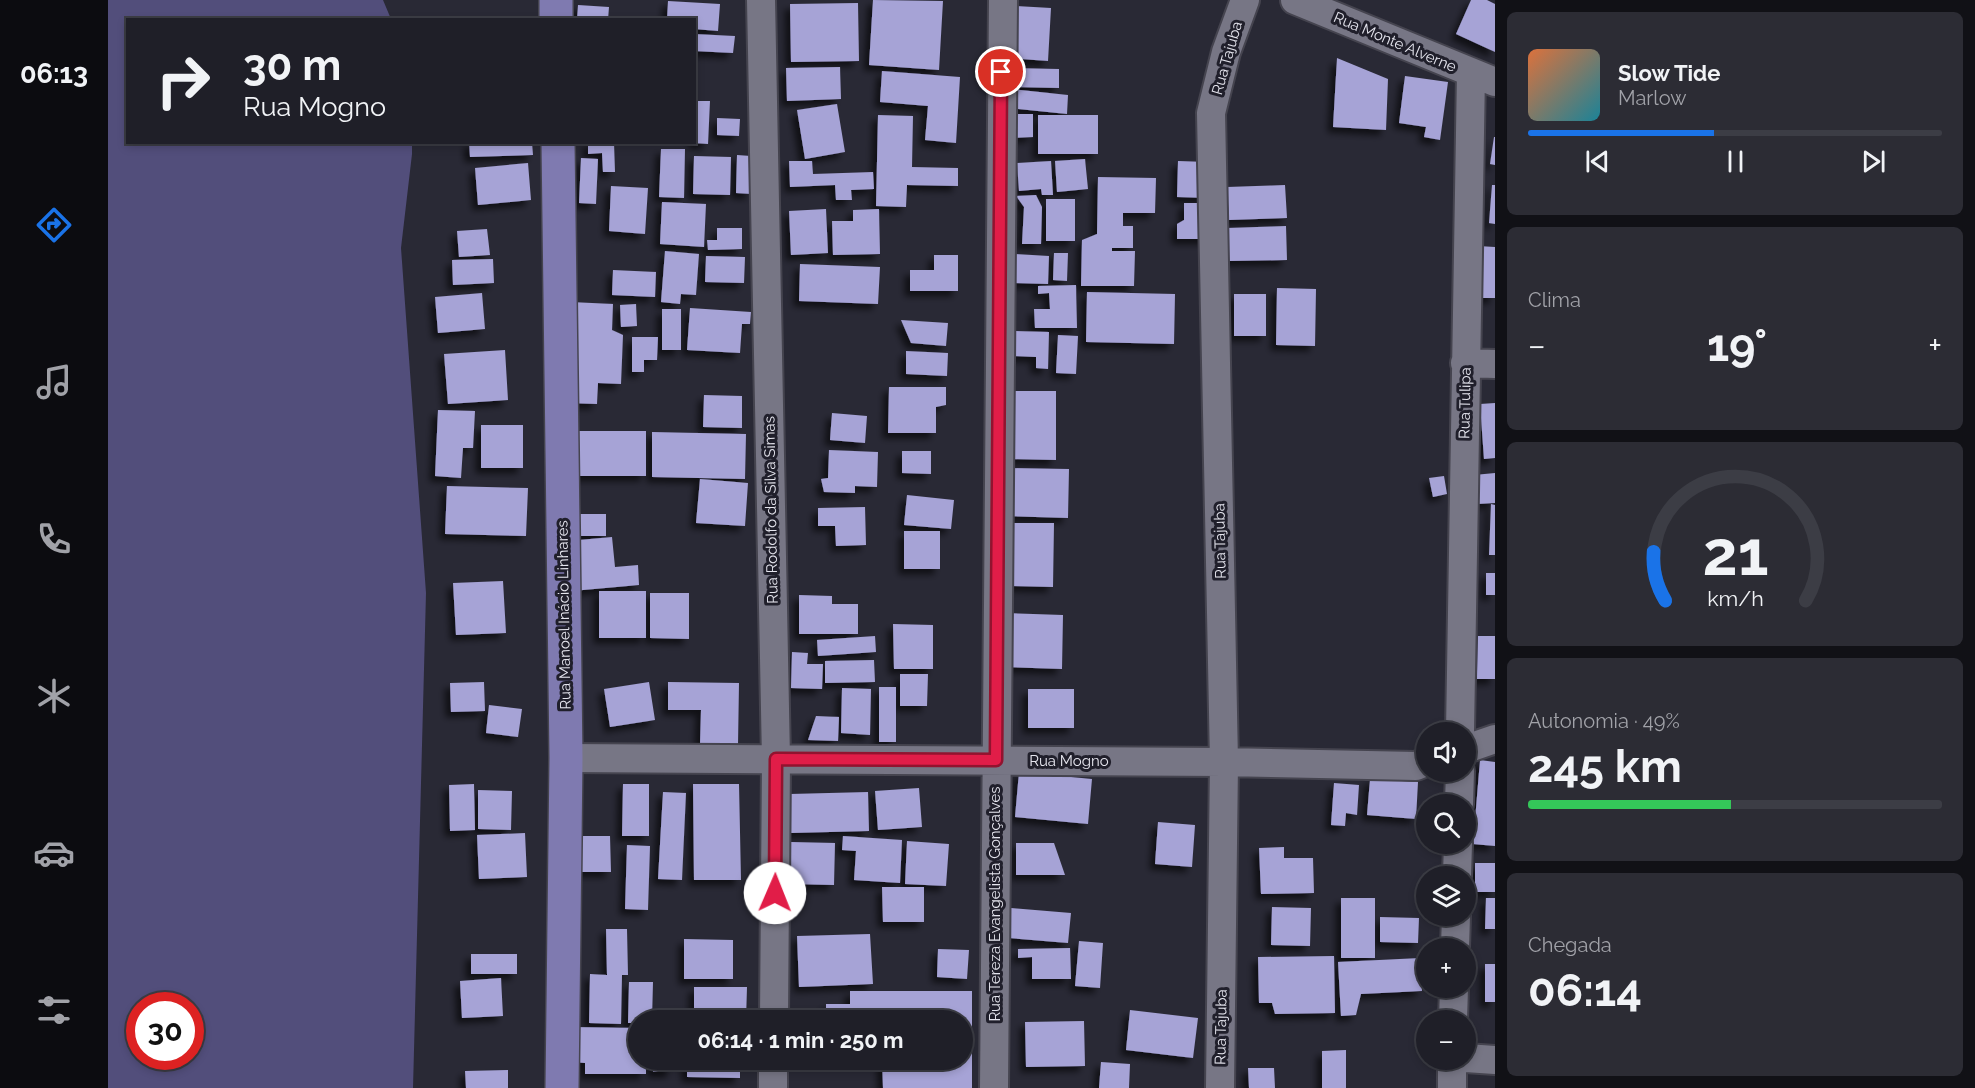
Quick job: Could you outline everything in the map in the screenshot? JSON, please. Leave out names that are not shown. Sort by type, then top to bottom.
[{"type":"main road","points":[[556,0],[556,18]]},
{"type":"main road","name":"Rua Manoel Inácio Linhares","points":[[558,144],[566,758],[562,1088]]},
{"type":"street","name":"Rua Rodolfo da Silva Simas","points":[[761,0],[776,759],[774,1010]]},
{"type":"street","name":"Rua Tereza Evangelista Gonçalves","points":[[994,1088],[1003,0]]},
{"type":"street","name":"Rua Tajuba","points":[[1220,1088],[1224,762],[1211,113],[1226,52],[1245,0]]},
{"type":"street","name":"Rua Monte Alverne","points":[[1295,0],[1483,78]]},
{"type":"street","name":"Rua Tulipa","points":[[1460,722],[1465,363],[1483,78]]},
{"type":"street","points":[[1465,363],[1495,364]]},
{"type":"street","points":[[1476,746],[1495,739]]},
{"type":"street","name":"Rua Mogno","points":[[566,758],[1224,762],[1416,766]]},
{"type":"street","points":[[1476,1059],[1495,1060]]},
{"type":"street","points":[[773,1088],[774,1070]]},
{"type":"street","points":[[1452,1070],[1452,1088]]},
{"type":"shaded area","points":[[108,0],[383,0],[391,18],[126,18],[126,144],[412,144],[401,248],[426,593],[413,1088],[108,1088]]},
{"type":"building","points":[[873,0],[943,1],[939,70],[869,65]]},
{"type":"building","points":[[1471,0],[1487,0],[1495,4],[1495,52],[1456,34]]},
{"type":"building","points":[[668,1],[720,4],[718,31],[696,29],[696,18],[667,18]]},
{"type":"building","points":[[858,3],[859,61],[791,62],[790,4]]},
{"type":"building","points":[[578,5],[609,7],[608,18],[577,18]]},
{"type":"building","points":[[1016,6],[1051,8],[1048,61],[1006,58]]},
{"type":"building","points":[[696,34],[735,36],[733,53],[696,51]]},
{"type":"building","points":[[1337,58],[1388,79],[1386,130],[1333,127]]},
{"type":"building","points":[[840,67],[841,99],[787,101],[786,68]]},
{"type":"building","points":[[1012,68],[1059,69],[1059,88],[1012,87]]},
{"type":"building","points":[[882,71],[960,77],[956,143],[925,140],[928,106],[880,102]]},
{"type":"building","points":[[1405,76],[1448,82],[1440,140],[1424,137],[1426,127],[1399,123]]},
{"type":"building","points":[[1011,89],[1068,95],[1067,114],[1009,108]]},
{"type":"building","points":[[696,101],[710,101],[708,144],[696,143]]},
{"type":"building","points":[[837,104],[845,152],[805,159],[797,110]]},
{"type":"building","points":[[1008,114],[1033,114],[1033,137],[1008,138]]},
{"type":"building","points":[[878,115],[913,116],[912,167],[958,168],[958,186],[907,185],[906,207],[876,206]]},
{"type":"building","points":[[1038,115],[1098,115],[1098,154],[1038,154]]},
{"type":"building","points":[[717,118],[740,119],[739,136],[717,135]]},
{"type":"building","points":[[1495,137],[1495,165],[1490,164]]},
{"type":"building","points":[[469,144],[532,144],[533,155],[470,157]]},
{"type":"building","points":[[588,144],[614,144],[615,172],[603,172],[602,153],[588,154]]},
{"type":"building","points":[[661,149],[685,149],[684,198],[659,197]]},
{"type":"building","points":[[737,155],[751,156],[751,194],[736,193]]},
{"type":"building","points":[[694,156],[731,157],[730,195],[693,194]]},
{"type":"building","points":[[581,158],[598,159],[596,204],[579,203]]},
{"type":"building","points":[[1085,159],[1088,189],[1057,192],[1055,161]]},
{"type":"building","points":[[789,161],[812,161],[813,174],[873,172],[874,189],[851,190],[852,200],[836,200],[835,185],[790,187]]},
{"type":"building","points":[[1051,161],[1053,195],[1042,195],[1041,189],[1019,191],[1017,163]]},
{"type":"building","points":[[1178,161],[1208,162],[1208,198],[1177,197]]},
{"type":"building","points":[[528,163],[531,200],[478,205],[475,168]]},
{"type":"building","points":[[1098,177],[1156,178],[1155,213],[1123,213],[1123,226],[1133,226],[1133,248],[1112,248],[1112,251],[1135,251],[1134,286],[1081,286],[1082,240],[1097,234]]},
{"type":"building","points":[[1285,185],[1287,218],[1229,220],[1227,187]]},
{"type":"building","points":[[1492,185],[1495,185],[1495,224],[1489,223]]},
{"type":"building","points":[[611,186],[648,188],[645,234],[609,231]]},
{"type":"building","points":[[1036,195],[1042,207],[1041,244],[1022,244],[1024,207],[1016,196]]},
{"type":"building","points":[[1046,199],[1075,199],[1075,241],[1046,241]]},
{"type":"building","points":[[662,202],[706,204],[704,247],[660,244]]},
{"type":"building","points":[[1184,203],[1209,203],[1210,239],[1177,239],[1177,224],[1184,220]]},
{"type":"building","points":[[826,209],[828,253],[791,255],[789,211]]},
{"type":"building","points":[[879,209],[880,254],[833,255],[832,221],[853,221],[853,210]]},
{"type":"building","points":[[1286,226],[1287,260],[1229,261],[1228,228]]},
{"type":"building","points":[[717,228],[742,228],[742,249],[708,250],[707,240],[717,240]]},
{"type":"building","points":[[487,229],[490,255],[459,257],[457,231]]},
{"type":"building","points":[[1478,246],[1495,247],[1495,298],[1477,298]]},
{"type":"building","points":[[665,251],[699,254],[696,295],[681,294],[680,304],[661,302]]},
{"type":"building","points":[[1054,253],[1068,253],[1067,281],[1053,280]]},
{"type":"building","points":[[1015,254],[1049,256],[1048,284],[1014,283]]},
{"type":"building","points":[[934,255],[958,255],[958,291],[910,291],[910,270],[934,270]]},
{"type":"building","points":[[706,256],[745,257],[744,283],[705,282]]},
{"type":"building","points":[[493,259],[494,283],[453,285],[452,260]]},
{"type":"building","points":[[800,264],[880,267],[878,304],[799,301]]},
{"type":"building","points":[[613,270],[656,272],[655,297],[612,295]]},
{"type":"building","points":[[1076,285],[1077,328],[1035,328],[1034,309],[1050,309],[1049,293],[1038,294],[1038,286]]},
{"type":"building","points":[[1277,288],[1316,289],[1315,346],[1276,345]]},
{"type":"building","points":[[1087,292],[1175,294],[1174,344],[1086,342]]},
{"type":"building","points":[[482,293],[485,329],[438,333],[435,297]]},
{"type":"building","points":[[1234,294],[1266,294],[1266,336],[1234,336]]},
{"type":"building","points":[[571,302],[613,304],[612,330],[623,335],[621,384],[598,383],[597,404],[567,403]]},
{"type":"building","points":[[636,304],[637,326],[621,327],[620,305]]},
{"type":"building","points":[[690,308],[751,312],[750,324],[742,324],[740,353],[687,350]]},
{"type":"building","points":[[662,309],[681,309],[681,350],[662,350]]},
{"type":"building","points":[[901,320],[948,323],[946,346],[911,343]]},
{"type":"building","points":[[1015,331],[1049,332],[1048,369],[1036,368],[1036,357],[1014,356]]},
{"type":"building","points":[[1058,335],[1078,336],[1076,374],[1056,373]]},
{"type":"building","points":[[632,337],[658,337],[657,360],[644,360],[644,372],[632,372]]},
{"type":"building","points":[[505,350],[508,400],[448,404],[444,354]]},
{"type":"building","points":[[906,351],[948,353],[947,376],[906,374]]},
{"type":"building","points":[[889,387],[946,387],[946,405],[936,407],[936,433],[888,433]]},
{"type":"building","points":[[1007,391],[1056,391],[1056,460],[1007,459]]},
{"type":"building","points":[[704,395],[742,396],[742,428],[703,427]]},
{"type":"building","points":[[1495,403],[1495,458],[1484,459],[1480,404]]},
{"type":"building","points":[[438,410],[475,411],[473,448],[463,448],[461,478],[435,476]]},
{"type":"building","points":[[832,413],[867,416],[865,443],[830,440]]},
{"type":"building","points":[[481,425],[523,425],[523,468],[481,468]]},
{"type":"building","points":[[572,431],[646,431],[646,476],[572,476]]},
{"type":"building","points":[[652,432],[746,434],[745,479],[652,477]]},
{"type":"building","points":[[829,450],[878,452],[877,487],[855,486],[855,493],[824,492],[821,479],[828,478]]},
{"type":"building","points":[[902,451],[931,451],[931,474],[902,473]]},
{"type":"building","points":[[1008,468],[1069,469],[1068,518],[1007,516]]},
{"type":"building","points":[[1495,473],[1495,503],[1477,504],[1474,475]]},
{"type":"building","points":[[1444,476],[1447,494],[1433,497],[1429,478]]},
{"type":"building","points":[[700,479],[748,483],[745,526],[696,523]]},
{"type":"building","points":[[447,486],[528,488],[526,536],[445,534]]},
{"type":"building","points":[[907,495],[954,500],[951,529],[904,525]]},
{"type":"building","points":[[1491,504],[1495,505],[1495,555],[1489,555]]},
{"type":"building","points":[[865,507],[866,545],[836,546],[835,526],[818,526],[818,508]]},
{"type":"building","points":[[573,514],[606,514],[606,536],[573,536]]},
{"type":"building","points":[[1013,523],[1054,523],[1053,587],[1012,586]]},
{"type":"building","points":[[904,531],[940,531],[940,569],[904,569]]},
{"type":"building","points":[[612,537],[615,567],[638,565],[639,585],[572,591],[568,541]]},
{"type":"building","points":[[1486,573],[1495,573],[1495,595],[1486,595]]},
{"type":"building","points":[[503,581],[506,633],[456,635],[453,583]]},
{"type":"building","points":[[599,591],[646,591],[646,638],[599,638]]},
{"type":"building","points":[[650,593],[689,593],[689,639],[650,638]]},
{"type":"building","points":[[799,595],[832,596],[832,604],[858,604],[858,634],[799,634]]},
{"type":"building","points":[[1006,613],[1063,615],[1062,669],[1005,667]]},
{"type":"building","points":[[893,624],[933,625],[933,669],[894,669]]},
{"type":"building","points":[[875,636],[876,652],[818,656],[817,640]]},
{"type":"building","points":[[1478,636],[1495,636],[1495,679],[1477,679]]},
{"type":"building","points":[[792,652],[808,653],[807,664],[823,664],[822,689],[791,688]]},
{"type":"building","points":[[874,660],[875,682],[825,683],[825,661]]},
{"type":"building","points":[[900,674],[928,674],[927,706],[900,706]]},
{"type":"building","points":[[484,682],[485,711],[451,712],[450,683]]},
{"type":"building","points":[[649,682],[655,720],[610,727],[604,689]]},
{"type":"building","points":[[668,682],[739,683],[738,745],[700,744],[701,710],[668,710]]},
{"type":"building","points":[[879,687],[896,687],[896,742],[879,742]]},
{"type":"building","points":[[842,688],[871,689],[870,735],[841,733]]},
{"type":"building","points":[[1028,689],[1074,689],[1074,728],[1028,728]]},
{"type":"building","points":[[489,705],[522,709],[518,737],[486,733]]},
{"type":"building","points":[[816,716],[839,717],[838,741],[808,740]]},
{"type":"building","points":[[1480,760],[1495,762],[1495,846],[1476,844]]},
{"type":"building","points":[[1019,772],[1092,779],[1088,824],[1015,817]]},
{"type":"building","points":[[1370,779],[1418,782],[1416,819],[1367,815]]},
{"type":"building","points":[[1334,783],[1359,785],[1357,815],[1346,813],[1345,826],[1331,825]]},
{"type":"building","points":[[474,784],[475,830],[450,831],[449,785]]},
{"type":"building","points":[[623,784],[649,784],[649,836],[622,836]]},
{"type":"building","points":[[693,784],[739,784],[741,880],[694,880]]},
{"type":"building","points":[[919,788],[922,827],[878,830],[875,791]]},
{"type":"building","points":[[478,790],[512,791],[511,830],[478,829]]},
{"type":"building","points":[[663,792],[686,793],[682,880],[658,879]]},
{"type":"building","points":[[868,792],[869,831],[791,833],[790,794]]},
{"type":"building","points":[[1158,822],[1195,825],[1192,867],[1155,864]]},
{"type":"building","points":[[525,833],[527,877],[479,879],[477,835]]},
{"type":"building","points":[[577,836],[610,836],[611,872],[577,872]]},
{"type":"building","points":[[843,836],[902,840],[900,883],[854,880],[856,851],[842,850]]},
{"type":"building","points":[[907,841],[949,844],[946,886],[905,884]]},
{"type":"building","points":[[791,842],[835,843],[834,885],[790,884]]},
{"type":"building","points":[[1016,843],[1054,843],[1065,875],[1016,875]]},
{"type":"building","points":[[627,845],[650,846],[648,910],[625,909]]},
{"type":"building","points":[[1284,847],[1284,858],[1313,858],[1314,893],[1261,894],[1259,848]]},
{"type":"building","points":[[1475,863],[1495,863],[1495,892],[1476,892]]},
{"type":"building","points":[[882,887],[924,887],[924,922],[883,922]]},
{"type":"building","points":[[1341,898],[1375,898],[1375,958],[1341,958]]},
{"type":"building","points":[[1486,898],[1495,898],[1495,929],[1485,929]]},
{"type":"building","points":[[1272,907],[1311,908],[1310,946],[1271,945]]},
{"type":"building","points":[[1011,908],[1071,913],[1068,943],[1009,938]]},
{"type":"building","points":[[1380,917],[1416,918],[1416,926],[1419,926],[1416,943],[1380,942]]},
{"type":"building","points":[[606,929],[627,929],[628,975],[622,975],[621,1024],[589,1023],[590,974],[607,975]]},
{"type":"building","points":[[870,934],[873,984],[799,987],[797,936]]},
{"type":"building","points":[[684,939],[733,940],[733,979],[684,979]]},
{"type":"building","points":[[1079,941],[1103,943],[1100,988],[1075,986]]},
{"type":"building","points":[[1070,948],[1071,979],[1032,979],[1032,957],[1018,958],[1018,949]]},
{"type":"building","points":[[938,949],[969,950],[967,979],[937,977]]},
{"type":"building","points":[[471,954],[517,954],[517,974],[471,974]]},
{"type":"building","points":[[1334,956],[1335,1013],[1275,1014],[1272,1003],[1259,1003],[1258,957]]},
{"type":"building","points":[[1416,958],[1416,991],[1361,994],[1356,1015],[1341,1016],[1338,962]]},
{"type":"building","points":[[1485,964],[1495,964],[1495,1002],[1485,1002]]},
{"type":"building","points":[[501,978],[503,1016],[462,1018],[460,981]]},
{"type":"building","points":[[629,982],[653,982],[652,1010],[628,1010]]},
{"type":"building","points":[[694,987],[747,987],[746,1010],[694,1010]]},
{"type":"building","points":[[850,991],[972,991],[972,1010],[826,1010],[826,1004],[850,1004]]},
{"type":"building","points":[[1130,1010],[1198,1018],[1193,1058],[1126,1050]]},
{"type":"building","points":[[1084,1021],[1085,1066],[1026,1067],[1025,1022]]},
{"type":"building","points":[[572,1027],[628,1028],[628,1070],[646,1070],[646,1074],[585,1074],[585,1063],[572,1062]]},
{"type":"building","points":[[1346,1050],[1346,1088],[1322,1088],[1322,1051]]},
{"type":"building","points":[[1101,1062],[1130,1064],[1129,1088],[1099,1088]]},
{"type":"building","points":[[1248,1068],[1274,1068],[1275,1088],[1249,1088]]},
{"type":"building","points":[[508,1070],[508,1088],[466,1088],[465,1071]]},
{"type":"building","points":[[653,1070],[672,1070],[672,1072],[653,1072]]},
{"type":"building","points":[[687,1070],[740,1070],[740,1078],[687,1077]]},
{"type":"building","points":[[882,1070],[972,1070],[972,1088],[883,1088]]},
{"type":"route","points":[[775,893],[776,759],[996,760],[1001,72]]}]
